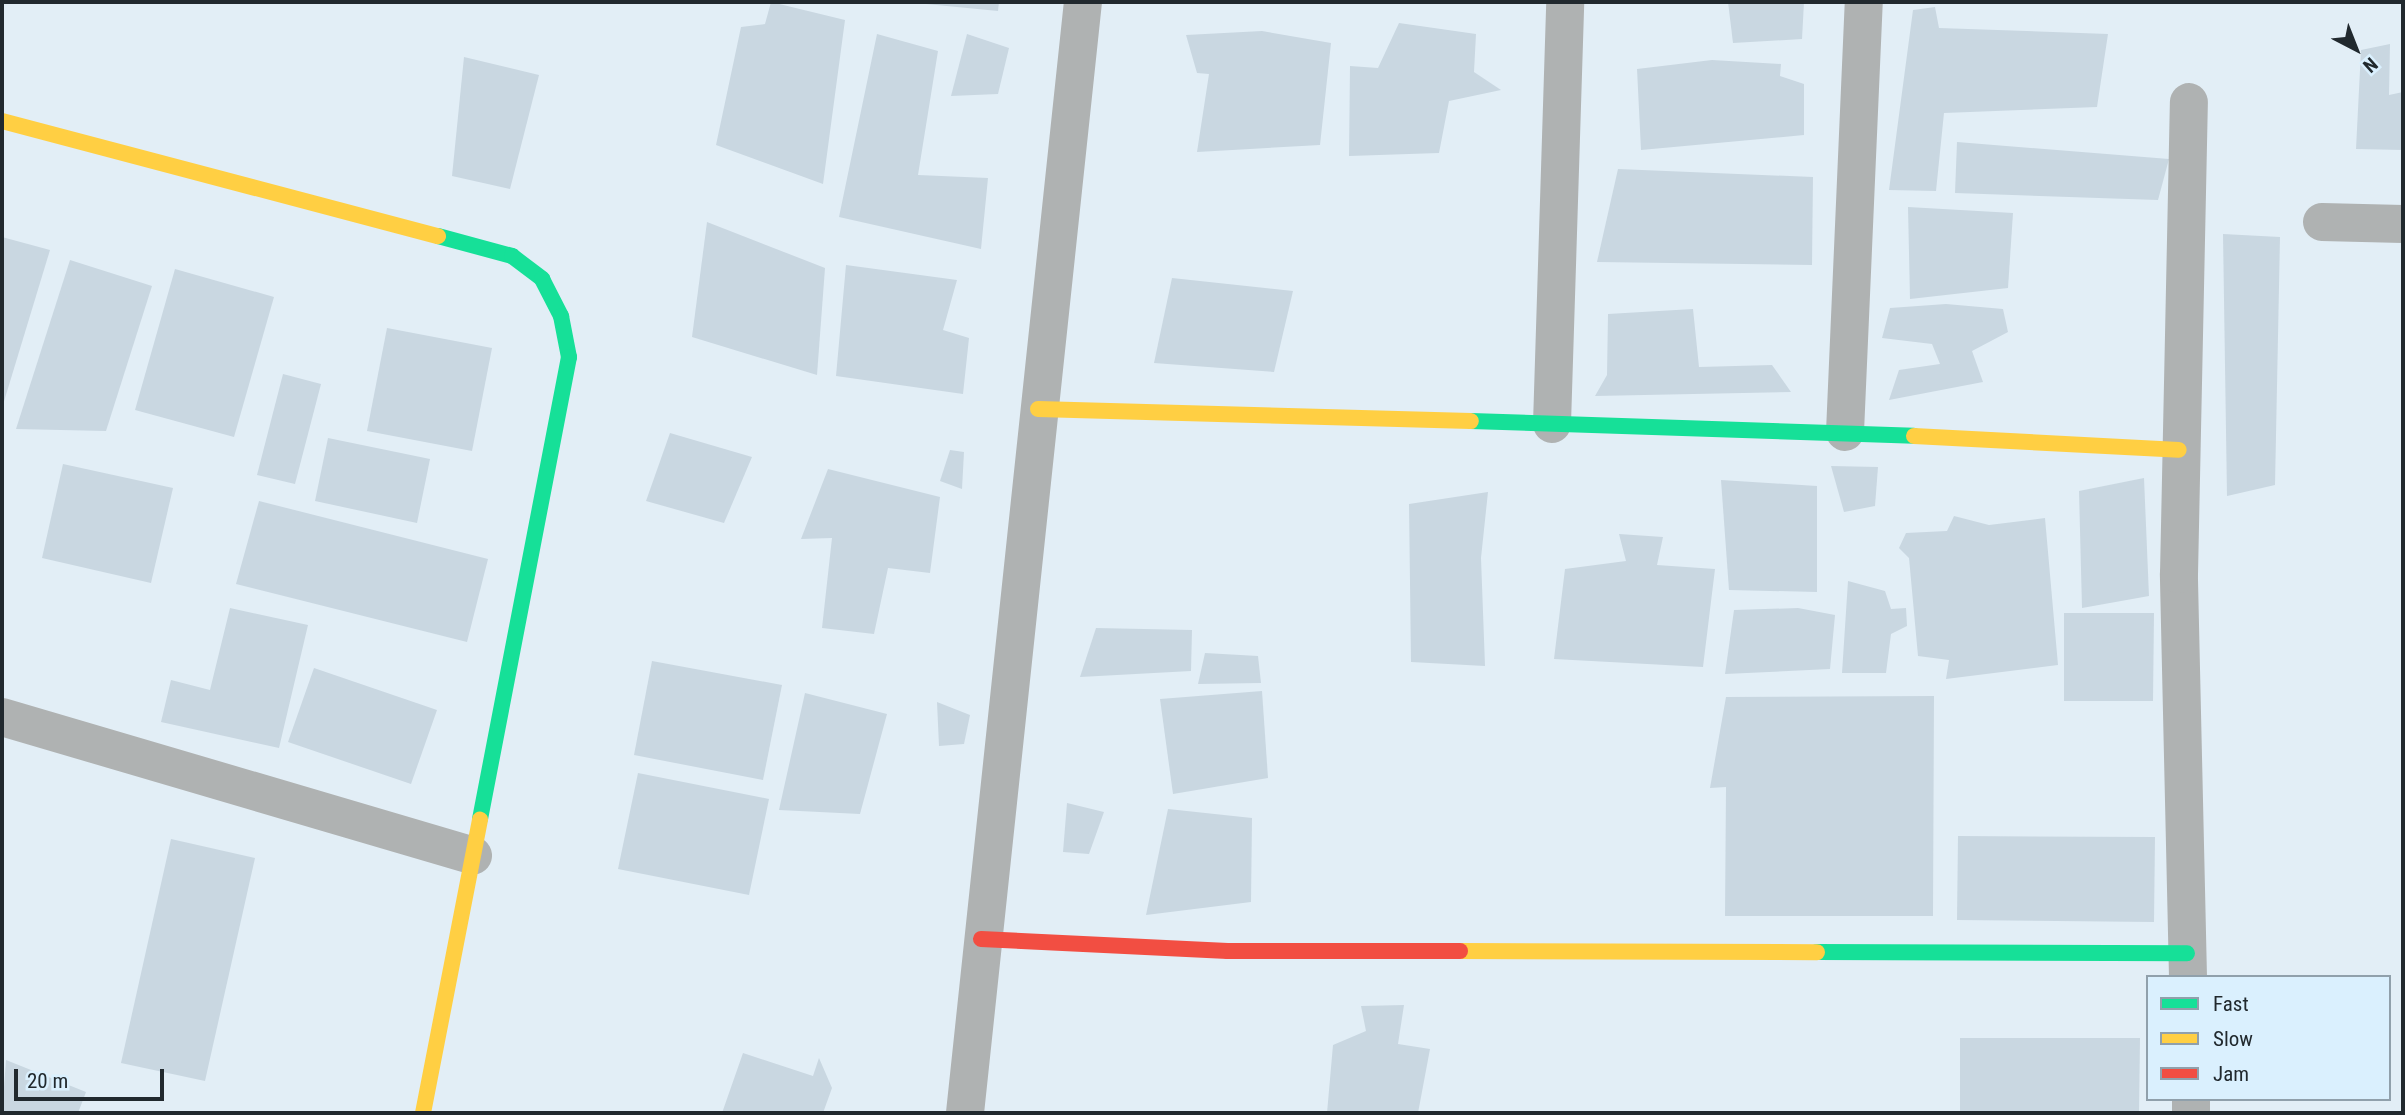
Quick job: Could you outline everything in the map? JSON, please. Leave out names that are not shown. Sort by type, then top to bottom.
[{"type":"street","points":[[965,1113],[981,939],[1083,2]]},
{"type":"street","points":[[1552,424],[1565,2]]},
{"type":"street","points":[[1845,432],[1864,2]]},
{"type":"street","points":[[981,939],[1228,951],[2187,965],[2179,450],[2189,102]]},
{"type":"street","points":[[2,121],[512,256],[542,279],[561,316],[569,357],[423,1113]]},
{"type":"street","points":[[2322,222],[2403,224]]},
{"type":"street","points":[[1038,409],[1845,432],[2179,450]]},
{"type":"street","points":[[2,717],[473,856]]},
{"type":"building","points":[[771,2],[845,20],[823,184],[716,145],[741,27],[765,24]]},
{"type":"building","points":[[926,2],[999,2],[998,11]]},
{"type":"building","points":[[1728,2],[1804,2],[1802,39],[1733,43]]},
{"type":"building","points":[[1935,7],[1939,28],[2108,34],[2097,107],[1944,113],[1936,191],[1889,190],[1913,10]]},
{"type":"building","points":[[1399,23],[1476,34],[1474,72],[1501,90],[1449,101],[1439,153],[1349,156],[1350,66],[1378,68]]},
{"type":"building","points":[[1262,31],[1331,43],[1320,145],[1197,152],[1209,74],[1197,73],[1186,35]]},
{"type":"building","points":[[877,34],[938,51],[918,175],[988,178],[981,249],[839,217]]},
{"type":"building","points":[[967,34],[1009,48],[998,94],[951,96]]},
{"type":"building","points":[[2390,44],[2389,95],[2403,92],[2403,150],[2356,149],[2361,50]]},
{"type":"building","points":[[464,57],[539,75],[510,189],[452,176]]},
{"type":"building","points":[[1712,60],[1781,64],[1780,76],[1804,84],[1804,135],[1641,150],[1637,69]]},
{"type":"building","points":[[1957,142],[2169,159],[2158,200],[1955,193]]},
{"type":"building","points":[[1618,169],[1813,177],[1812,265],[1597,262]]},
{"type":"building","points":[[1908,207],[2013,213],[2008,288],[1910,299]]},
{"type":"building","points":[[707,222],[825,268],[817,375],[692,337]]},
{"type":"building","points":[[2223,234],[2280,237],[2275,485],[2227,496]]},
{"type":"building","points":[[2,237],[50,250],[2,408]]},
{"type":"building","points":[[70,260],[152,286],[106,431],[16,429]]},
{"type":"building","points":[[846,265],[957,280],[943,330],[969,338],[963,394],[836,376]]},
{"type":"building","points":[[175,269],[274,297],[234,437],[135,410]]},
{"type":"building","points":[[1172,278],[1293,291],[1274,372],[1154,363]]},
{"type":"building","points":[[1946,304],[2003,309],[2008,332],[1972,351],[1983,382],[1889,400],[1899,370],[1940,364],[1932,344],[1882,338],[1890,308]]},
{"type":"building","points":[[1693,309],[1699,367],[1772,365],[1791,392],[1595,396],[1607,375],[1608,314]]},
{"type":"building","points":[[387,328],[492,348],[472,451],[367,431]]},
{"type":"building","points":[[283,374],[321,384],[295,484],[257,475]]},
{"type":"building","points":[[670,433],[752,457],[724,523],[646,501]]},
{"type":"building","points":[[328,438],[430,459],[417,523],[315,501]]},
{"type":"building","points":[[950,450],[964,452],[962,489],[940,481]]},
{"type":"building","points":[[63,464],[173,488],[151,583],[42,558]]},
{"type":"building","points":[[1831,466],[1878,467],[1875,506],[1844,512]]},
{"type":"building","points":[[828,469],[940,497],[930,573],[888,568],[874,634],[822,628],[832,538],[801,539]]},
{"type":"building","points":[[2144,478],[2149,596],[2082,608],[2079,491]]},
{"type":"building","points":[[1721,480],[1817,486],[1817,592],[1729,590]]},
{"type":"building","points":[[1488,492],[1481,558],[1485,666],[1411,662],[1409,504]]},
{"type":"building","points":[[259,501],[488,559],[467,642],[236,584]]},
{"type":"building","points":[[1954,516],[1989,525],[2045,518],[2058,665],[1946,679],[1949,660],[1918,656],[1909,558],[1899,548],[1906,533],[1947,531]]},
{"type":"building","points":[[1619,534],[1663,537],[1657,565],[1715,569],[1703,667],[1554,659],[1565,569],[1626,561]]},
{"type":"building","points":[[1848,581],[1885,591],[1891,609],[1906,608],[1907,626],[1891,634],[1886,673],[1842,673]]},
{"type":"building","points":[[230,608],[308,625],[279,748],[161,722],[171,680],[210,690]]},
{"type":"building","points":[[1798,608],[1835,615],[1830,669],[1725,674],[1734,610]]},
{"type":"building","points":[[2064,613],[2154,613],[2153,701],[2064,701]]},
{"type":"building","points":[[1096,628],[1192,630],[1191,671],[1080,677]]},
{"type":"building","points":[[1205,653],[1258,656],[1261,683],[1198,684]]},
{"type":"building","points":[[652,661],[782,685],[763,780],[634,755]]},
{"type":"building","points":[[314,668],[437,710],[411,784],[288,742]]},
{"type":"building","points":[[1262,691],[1268,778],[1173,794],[1160,699]]},
{"type":"building","points":[[805,693],[887,714],[860,814],[779,810]]},
{"type":"building","points":[[1934,696],[1933,916],[1725,916],[1726,787],[1710,788],[1726,697]]},
{"type":"building","points":[[937,702],[970,715],[964,744],[939,746]]},
{"type":"building","points":[[638,773],[769,799],[749,895],[618,869]]},
{"type":"building","points":[[1067,803],[1104,812],[1089,854],[1063,852]]},
{"type":"building","points":[[1168,809],[1252,818],[1251,902],[1146,915]]},
{"type":"building","points":[[1958,836],[2155,837],[2154,922],[1957,920]]},
{"type":"building","points":[[171,839],[255,858],[205,1081],[121,1063]]},
{"type":"building","points":[[1404,1005],[1398,1044],[1430,1049],[1418,1113],[1327,1113],[1333,1045],[1366,1031],[1361,1006]]},
{"type":"building","points":[[1960,1038],[2140,1038],[2139,1113],[1960,1113]]},
{"type":"building","points":[[743,1053],[813,1076],[819,1058],[832,1088],[823,1113],[722,1113]]},
{"type":"building","points":[[6,1060],[86,1092],[78,1113],[2,1113]]},
{"type":"traffic: fast","points":[[438,236],[512,256],[542,279],[561,316],[569,357],[480,819]]},
{"type":"traffic: fast","points":[[1471,421],[1914,436]]},
{"type":"traffic: fast","points":[[1817,952],[2187,953]]},
{"type":"traffic: slow","points":[[2,121],[438,236]]},
{"type":"traffic: slow","points":[[1038,409],[1471,421]]},
{"type":"traffic: slow","points":[[1914,436],[2179,450]]},
{"type":"traffic: slow","points":[[423,1113],[480,819]]},
{"type":"traffic: slow","points":[[1460,951],[1817,952]]},
{"type":"traffic: jam","points":[[981,939],[1228,951],[1460,951]]}]
